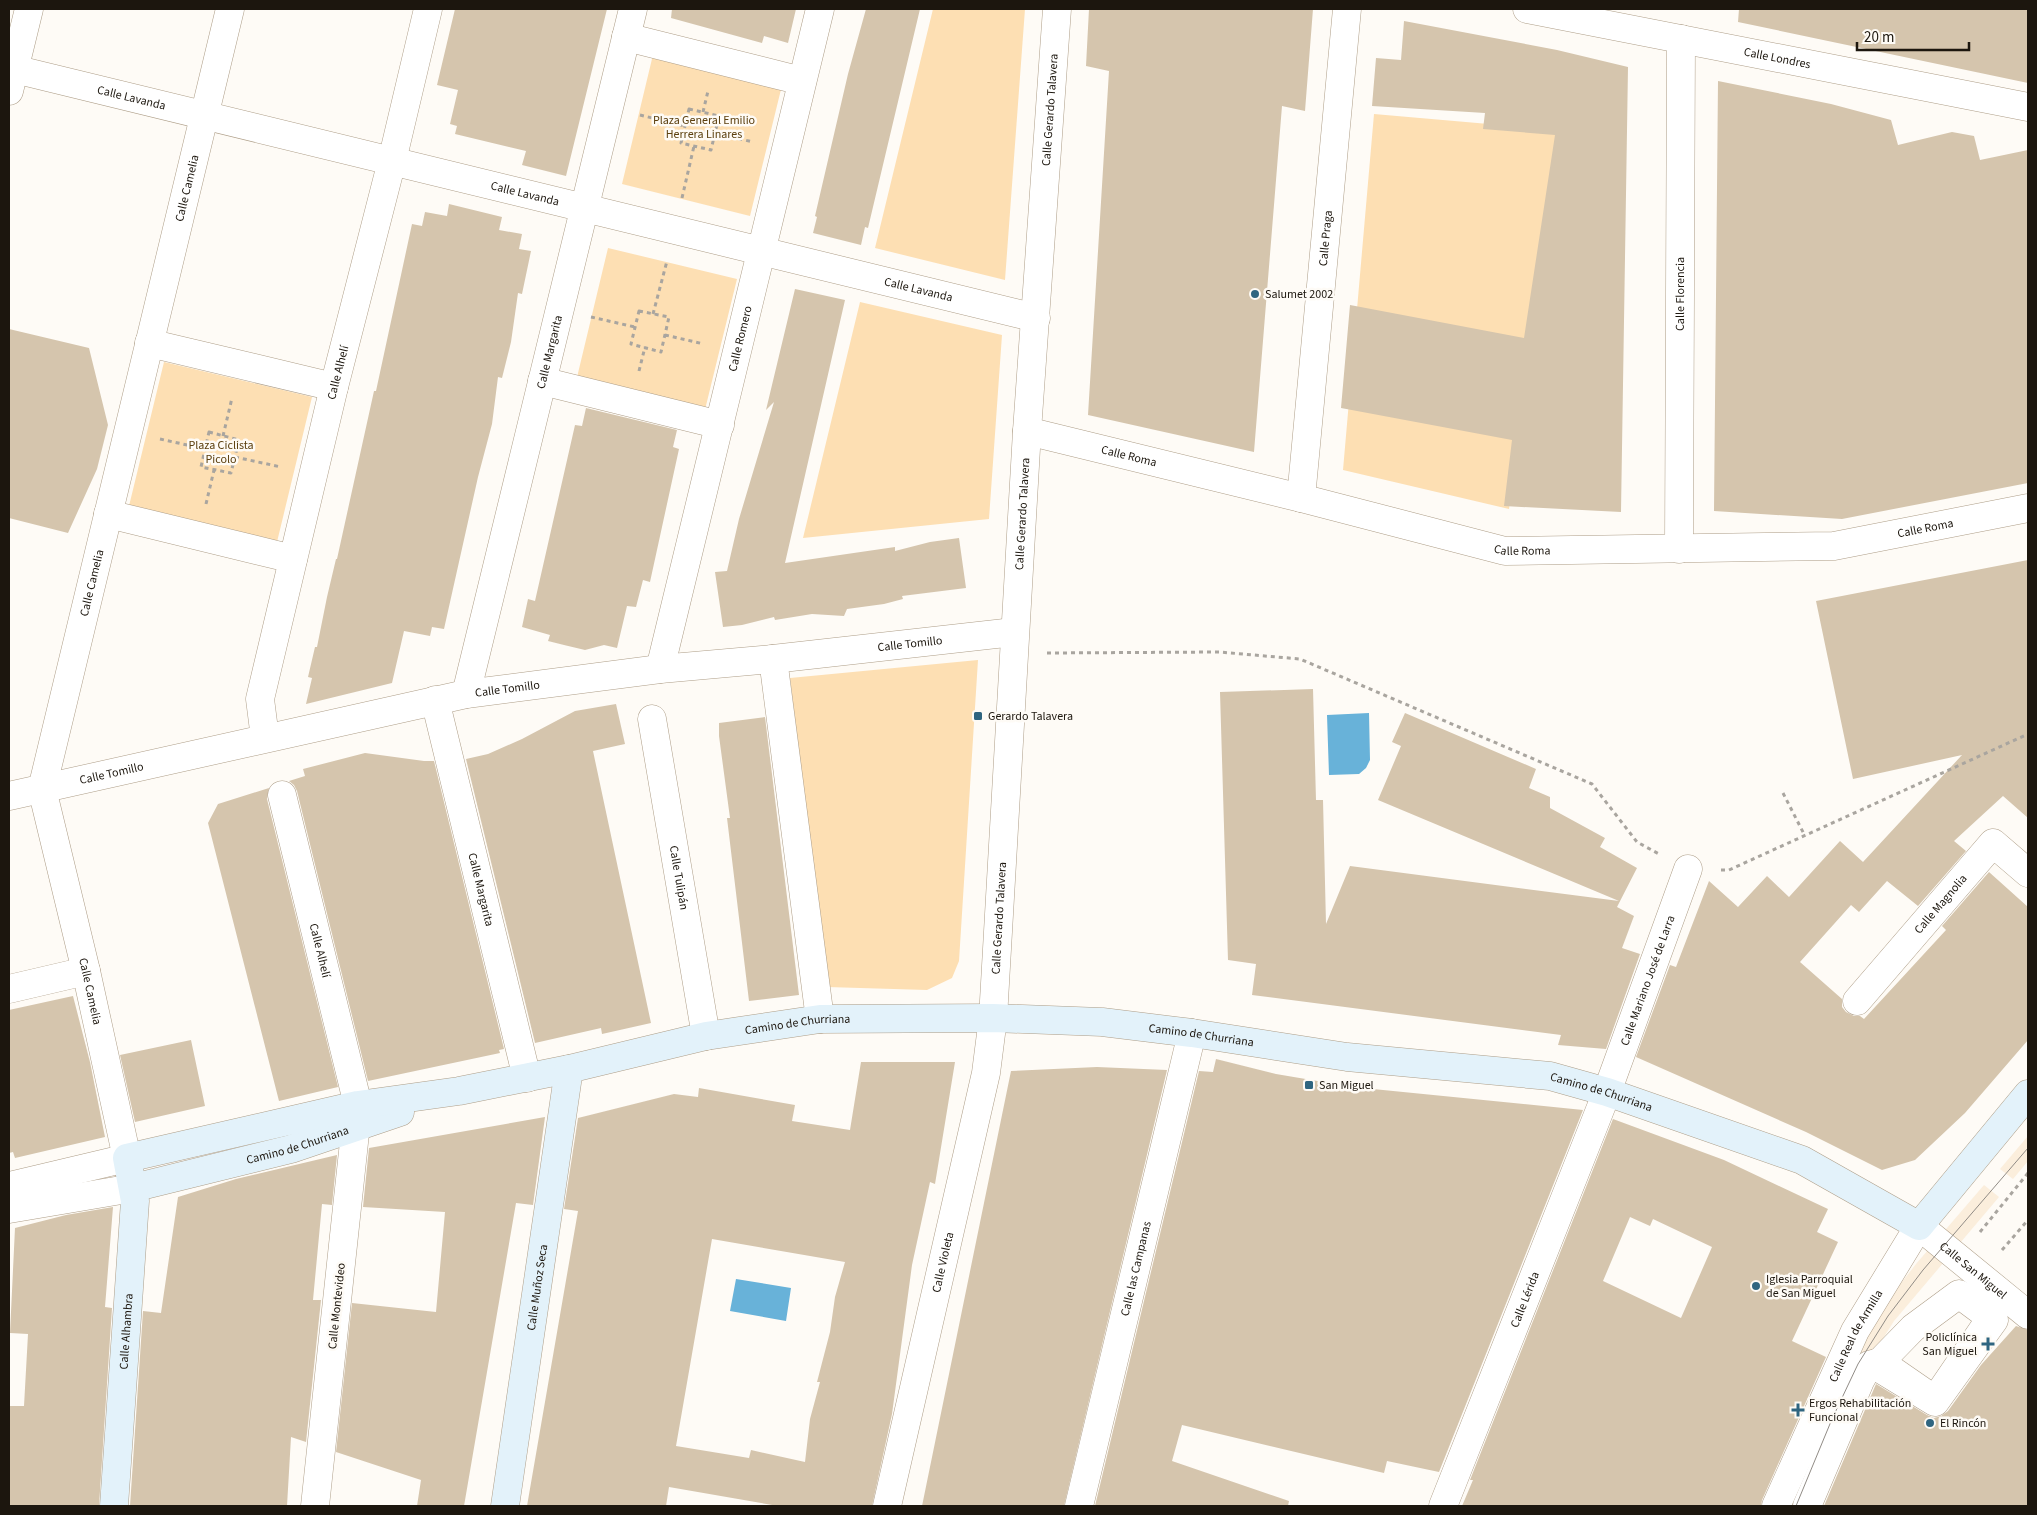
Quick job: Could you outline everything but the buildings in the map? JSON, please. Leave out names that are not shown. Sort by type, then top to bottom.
[{"type":"main road","name":"Camino de Churriana","points":[[127,1158],[249,1130],[357,1116],[459,1091],[569,1069],[706,1036],[820,1018],[992,1018],[1102,1022],[1192,1033],[1347,1057],[1550,1076],[1607,1092],[1802,1160],[1919,1226]]},
{"type":"main road","name":"Calle Muñoz Seca","points":[[505,1506],[569,1069]]},
{"type":"main road","points":[[1919,1226],[2028,1094]]},
{"type":"main road","name":"Camino de Churriana","points":[[133,1188],[291,1148],[357,1116]]},
{"type":"main road","name":"Camino de Churriana","points":[[133,1188],[155,1171],[210,1157],[249,1130]]},
{"type":"main road","name":"Calle Alhambra","points":[[114,1506],[135,1201],[127,1158]]},
{"type":"street","points":[[11,80],[29,9]]},
{"type":"street","name":"Calle Camelia","points":[[127,1158],[86,971],[42,789],[230,9]]},
{"type":"street","name":"Calle Alhelí","points":[[265,738],[260,699],[334,387],[392,161],[428,9]]},
{"type":"street","name":"Calle Margarita","points":[[466,694],[633,9]]},
{"type":"street","name":"Calle Romero","points":[[660,670],[720,425],[760,250],[820,9]]},
{"type":"street","name":"Calle Gerardo Talavera","points":[[992,1018],[1026,431],[1036,318],[1057,9]]},
{"type":"street","name":"Calle Praga","points":[[1301,498],[1347,9]]},
{"type":"street","name":"Calle Londres","points":[[1527,9],[2028,107]]},
{"type":"street","points":[[626,37],[802,81]]},
{"type":"street","name":"Calle Florencia","points":[[1679,549],[1681,39]]},
{"type":"street","name":"Calle Lavanda","points":[[11,80],[204,115],[1036,318]]},
{"type":"street","points":[[150,343],[334,387]]},
{"type":"street","points":[[542,382],[720,425]]},
{"type":"street","name":"Calle Roma","points":[[1026,431],[1301,498],[1505,551],[1834,546],[2028,508]]},
{"type":"street","points":[[108,514],[293,560]]},
{"type":"street","name":"Calle Tomillo","points":[[9,796],[466,694],[660,670],[1013,643]]},
{"type":"street","points":[[773,660],[820,1018]]},
{"type":"street","name":"Calle Margarita","points":[[435,700],[528,1078]]},
{"type":"street","name":"Calle Tulipán","points":[[652,719],[706,1036]]},
{"type":"street","name":"Calle Alhelí","points":[[282,795],[357,1116]]},
{"type":"street","name":"Calle Magnolia","points":[[1857,1001],[1993,843],[2028,873]]},
{"type":"street","name":"Calle Mariano José de Larra","points":[[1607,1092],[1688,869]]},
{"type":"street","points":[[9,989],[86,971]]},
{"type":"street","name":"Calle Violeta","points":[[887,1506],[986,1073],[992,1018]]},
{"type":"street","name":"Calle las Campanas","points":[[1079,1506],[1192,1033]]},
{"type":"street","name":"Calle Lérida","points":[[1443,1506],[1607,1092]]},
{"type":"street","name":"Calle Montevideo","points":[[315,1506],[357,1116]]},
{"type":"street","name":"Camino de Churriana","points":[[9,1186],[127,1158]]},
{"type":"street","name":"Camino de Churriana","points":[[9,1209],[133,1188]]},
{"type":"street","name":"Calle San Miguel","points":[[1919,1226],[2028,1316]]},
{"type":"street","name":"Calle Real de Armilla","points":[[1776,1506],[1855,1331],[1919,1226]]},
{"type":"street","name":"Calle Real de Armilla","points":[[1807,1506],[1860,1381],[1874,1364],[1913,1328],[1960,1294],[1994,1320],[1935,1402],[1874,1364]]},
{"type":"path","points":[[689,109],[719,116],[711,150],[681,143],[685,126],[689,109]]},
{"type":"path","points":[[632,114],[685,126]]},
{"type":"path","points":[[715,133],[785,150]]},
{"type":"path","points":[[680,206],[694,146]]},
{"type":"path","points":[[654,314],[668,257]]},
{"type":"path","points":[[639,311],[669,318],[661,352],[631,344],[635,327],[639,311]]},
{"type":"path","points":[[586,316],[635,327]]},
{"type":"path","points":[[665,335],[737,353]]},
{"type":"path","points":[[223,436],[240,365]]},
{"type":"path","points":[[128,431],[205,449]]},
{"type":"path","points":[[209,432],[239,440],[231,473],[201,466],[205,449],[209,432]]},
{"type":"path","points":[[235,457],[313,475]]},
{"type":"path","points":[[1013,643],[1220,652],[1300,660],[1592,784],[1637,842],[1688,869],[1729,870],[2028,734]]},
{"type":"path","points":[[1782,794],[1805,836]]},
{"type":"path","points":[[1980,1241],[1980,1232],[2028,1173]]},
{"type":"path","points":[[1994,1250],[2001,1251],[2028,1220]]},
{"type":"shaded area","points":[[2028,1136],[2028,1161],[2013,1179],[2000,1169]]},
{"type":"shaded area","points":[[1984,1185],[1999,1197],[1894,1321],[1865,1367],[1805,1506],[1788,1506],[1822,1423],[1880,1310],[1916,1264]]},
{"type":"green space","points":[[933,9],[1025,9],[1005,280],[875,248]]},
{"type":"green space","name":"Plaza General Emilio Herrera Linares","points":[[657,38],[786,69],[750,216],[622,184]]},
{"type":"green space","points":[[1374,114],[1558,130],[1509,509],[1343,470]]},
{"type":"green space","points":[[608,248],[737,279],[701,426],[573,394]]},
{"type":"green space","points":[[860,302],[1002,335],[989,519],[803,538]]},
{"type":"green space","name":"Plaza Ciclista Picolo","points":[[164,362],[312,397],[277,542],[129,506]]},
{"type":"green space","points":[[978,660],[959,961],[952,978],[927,990],[827,987],[790,678]]},
{"type":"water","points":[[1369,713],[1370,760],[1366,768],[1359,774],[1329,775],[1327,715]]},
{"type":"water","points":[[736,1279],[791,1288],[786,1321],[730,1311]]},
{"type":"tram line","points":[[1796,1506],[1832,1419],[1858,1364],[1888,1316],[1923,1270],[2028,1148]]},
{"type":"place","name":"Salumet 2002","points":[[1255,294]]},
{"type":"place","name":"Gerardo Talavera","points":[[978,716]]},
{"type":"place","name":"San Miguel","points":[[1309,1085]]},
{"type":"place","name":"Iglesia Parroquial de San Miguel","points":[[1756,1286]]},
{"type":"place","name":"Policlínica San Miguel","points":[[1988,1344]]},
{"type":"place","name":"Ergos Rehabilitación Funcional","points":[[1798,1410]]},
{"type":"place","name":"El Rincón","points":[[1930,1423]]}]
